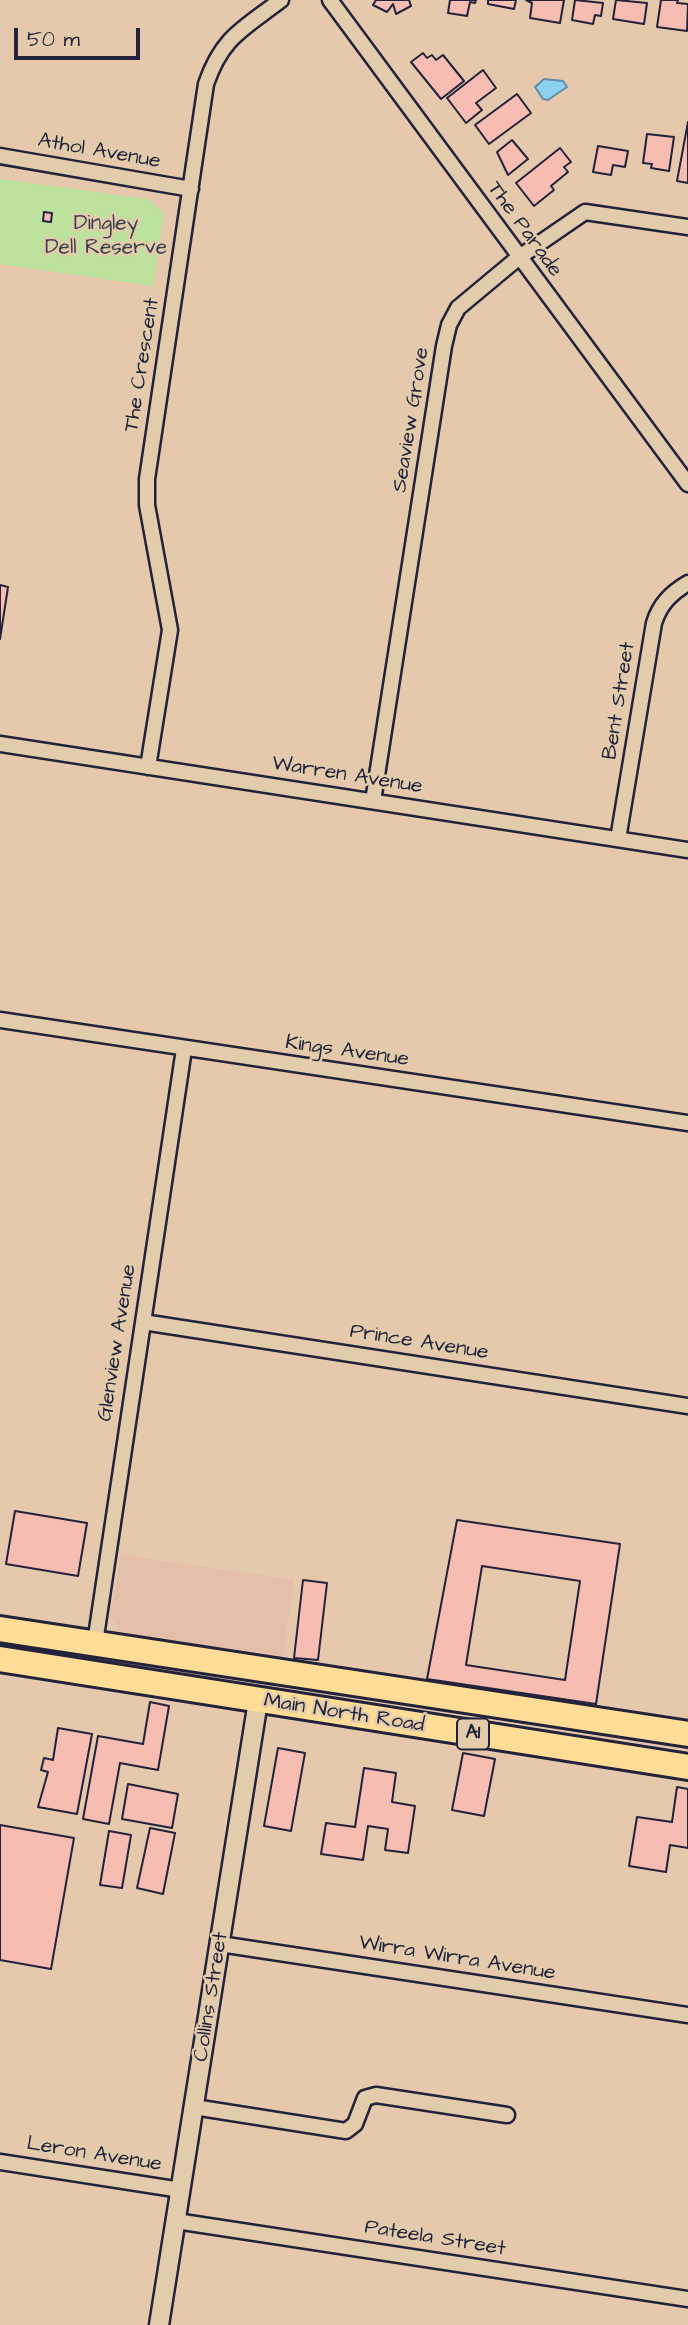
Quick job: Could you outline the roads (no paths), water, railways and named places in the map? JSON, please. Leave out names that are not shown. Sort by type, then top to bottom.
[{"type":"highway","name":"Main North Road","points":[[0,1629],[688,1734]]},
{"type":"highway","points":[[90,1674],[95,1643]]},
{"type":"highway","name":"Main North Road","points":[[0,1659],[688,1766]]},
{"type":"highway","name":"Collins Street","points":[[258,1701],[264,1669]]},
{"type":"street","name":"The Crescent","points":[[148,766],[170,630],[147,505],[147,479],[206,84],[216,55],[234,35],[281,0]]},
{"type":"street","name":"The Parade","points":[[330,0],[518,258],[688,484]]},
{"type":"street","name":"Athol Avenue","points":[[0,156],[191,189]]},
{"type":"street","name":"Seaview Grove","points":[[373,801],[449,325],[458,308],[518,258],[585,212],[688,227]]},
{"type":"street","name":"Bent Street","points":[[618,839],[654,623],[659,609],[674,592],[688,583]]},
{"type":"street","name":"Warren Avenue","points":[[0,744],[688,850]]},
{"type":"street","name":"Kings Avenue","points":[[0,1020],[688,1123]]},
{"type":"street","name":"Glenview Avenue","points":[[95,1643],[184,1049]]},
{"type":"street","name":"Prince Avenue","points":[[143,1322],[688,1406]]},
{"type":"street","name":"Collins Street","points":[[159,2325],[258,1701]]},
{"type":"street","name":"Wirra Wirra Avenue","points":[[220,1944],[688,2015]]},
{"type":"street","points":[[194,2107],[346,2130],[355,2124],[365,2098],[376,2095],[507,2115]]},
{"type":"street","name":"Leron Avenue","points":[[0,2162],[181,2190]]},
{"type":"street","name":"Pateela Street","points":[[176,2221],[688,2299]]},
{"type":"water","points":[[544,79],[563,81],[567,87],[548,100],[543,99],[535,87]]},
{"type":"park label","name":"Dingley Dell Reserve","points":[[106,237]]}]
